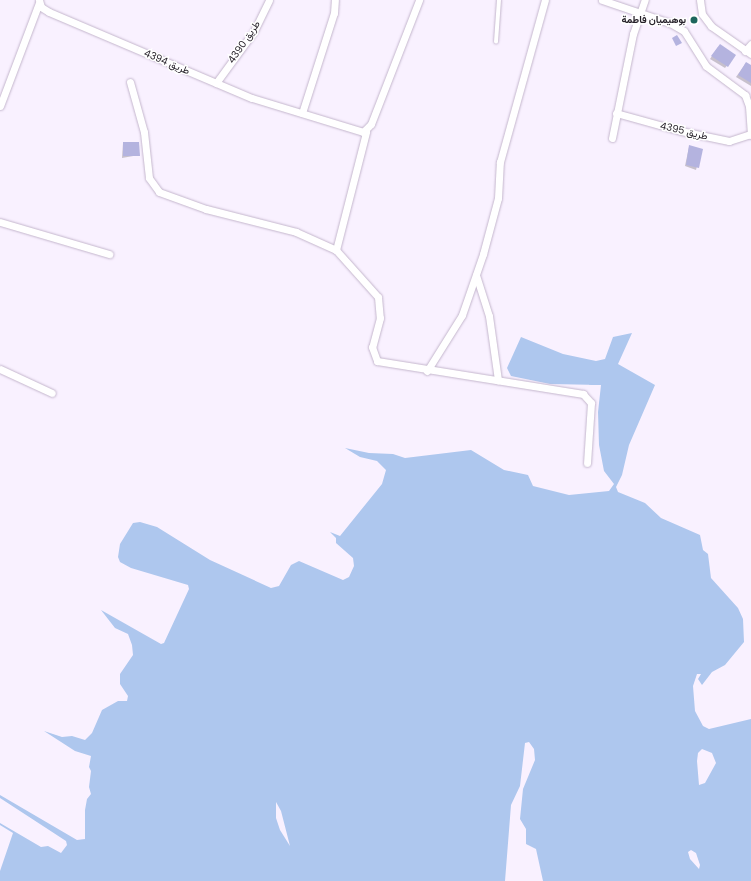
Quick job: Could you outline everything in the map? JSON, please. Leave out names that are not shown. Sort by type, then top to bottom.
[{"type":"street","name":"طريق 4390","points":[[216,83],[254,31],[269,0]]},
{"type":"street","points":[[302,113],[334,13],[335,0]]},
{"type":"street","points":[[336,250],[366,132],[371,124],[419,0]]},
{"type":"street","points":[[427,371],[462,315],[476,275],[498,198],[500,162],[545,0]]},
{"type":"street","points":[[602,0],[670,23],[684,31],[706,66],[745,95],[749,106],[751,134]]},
{"type":"street","points":[[612,138],[632,34],[645,0]]},
{"type":"street","points":[[700,0],[702,14],[708,23],[748,52],[751,44]]},
{"type":"street","name":"طريق 4394","points":[[39,2],[49,12],[252,98],[359,132],[366,132]]},
{"type":"street","points":[[0,106],[39,2]]},
{"type":"street","points":[[130,82],[144,132],[149,178],[158,192],[206,209],[296,232],[336,250],[378,297],[380,318],[372,348],[377,361],[427,371],[577,392],[588,398],[592,409],[587,463]]},
{"type":"street","name":"طريق 4395","points":[[616,113],[681,131],[729,141],[751,134]]},
{"type":"street","points":[[0,222],[109,254]]},
{"type":"street","points":[[476,275],[490,323],[498,380]]},
{"type":"street","points":[[0,369],[52,393]]},
{"type":"lane","points":[[496,42],[499,0]]},
{"type":"water","points":[[632,333],[618,364],[655,385],[629,445],[622,475],[616,487],[618,492],[645,503],[661,518],[700,535],[703,550],[708,554],[711,578],[738,608],[743,619],[744,642],[725,665],[712,672],[702,685],[698,679],[701,674],[697,674],[693,686],[695,711],[703,726],[709,729],[751,719],[751,881],[543,881],[536,849],[526,844],[526,829],[520,819],[523,789],[535,760],[534,749],[529,742],[525,743],[520,786],[511,805],[505,881],[0,881],[0,871],[13,833],[0,825],[0,823],[41,847],[48,846],[61,853],[67,845],[66,841],[0,798],[0,795],[77,840],[85,839],[85,810],[87,799],[91,794],[89,787],[91,771],[89,767],[91,756],[75,751],[44,731],[62,737],[72,736],[85,740],[92,733],[102,710],[118,701],[127,701],[128,696],[120,684],[120,674],[133,655],[132,645],[128,634],[115,628],[101,610],[161,644],[164,643],[189,589],[188,585],[131,568],[120,562],[118,557],[120,544],[133,523],[140,522],[157,527],[210,560],[271,588],[279,586],[291,565],[299,561],[343,580],[349,577],[354,566],[353,558],[336,543],[336,538],[330,532],[340,536],[382,484],[386,470],[377,461],[360,457],[345,448],[369,453],[393,454],[405,458],[471,450],[504,470],[528,475],[533,486],[569,495],[609,491],[614,484],[604,471],[599,445],[598,412],[601,385],[550,384],[511,376],[507,368],[521,337],[563,354],[596,361],[605,359],[613,337]],"holes":[[[702,749],[712,753],[716,763],[705,783],[699,785],[697,761],[698,753]],[[276,802],[281,811],[290,846],[280,830],[276,818]],[[691,850],[696,853],[700,865],[699,869],[690,859],[688,852]]]},
{"type":"building","points":[[677,35],[682,43],[676,46],[672,38]]},
{"type":"building","points":[[720,44],[736,55],[728,67],[711,56]]},
{"type":"building","points":[[746,62],[751,65],[751,83],[738,75]]},
{"type":"building","points":[[123,142],[139,142],[140,156],[123,156]]},
{"type":"building","points":[[689,145],[703,149],[699,168],[686,165]]},
{"type":"place","name":"بوهيميان فاطمة","points":[[694,20]]}]
